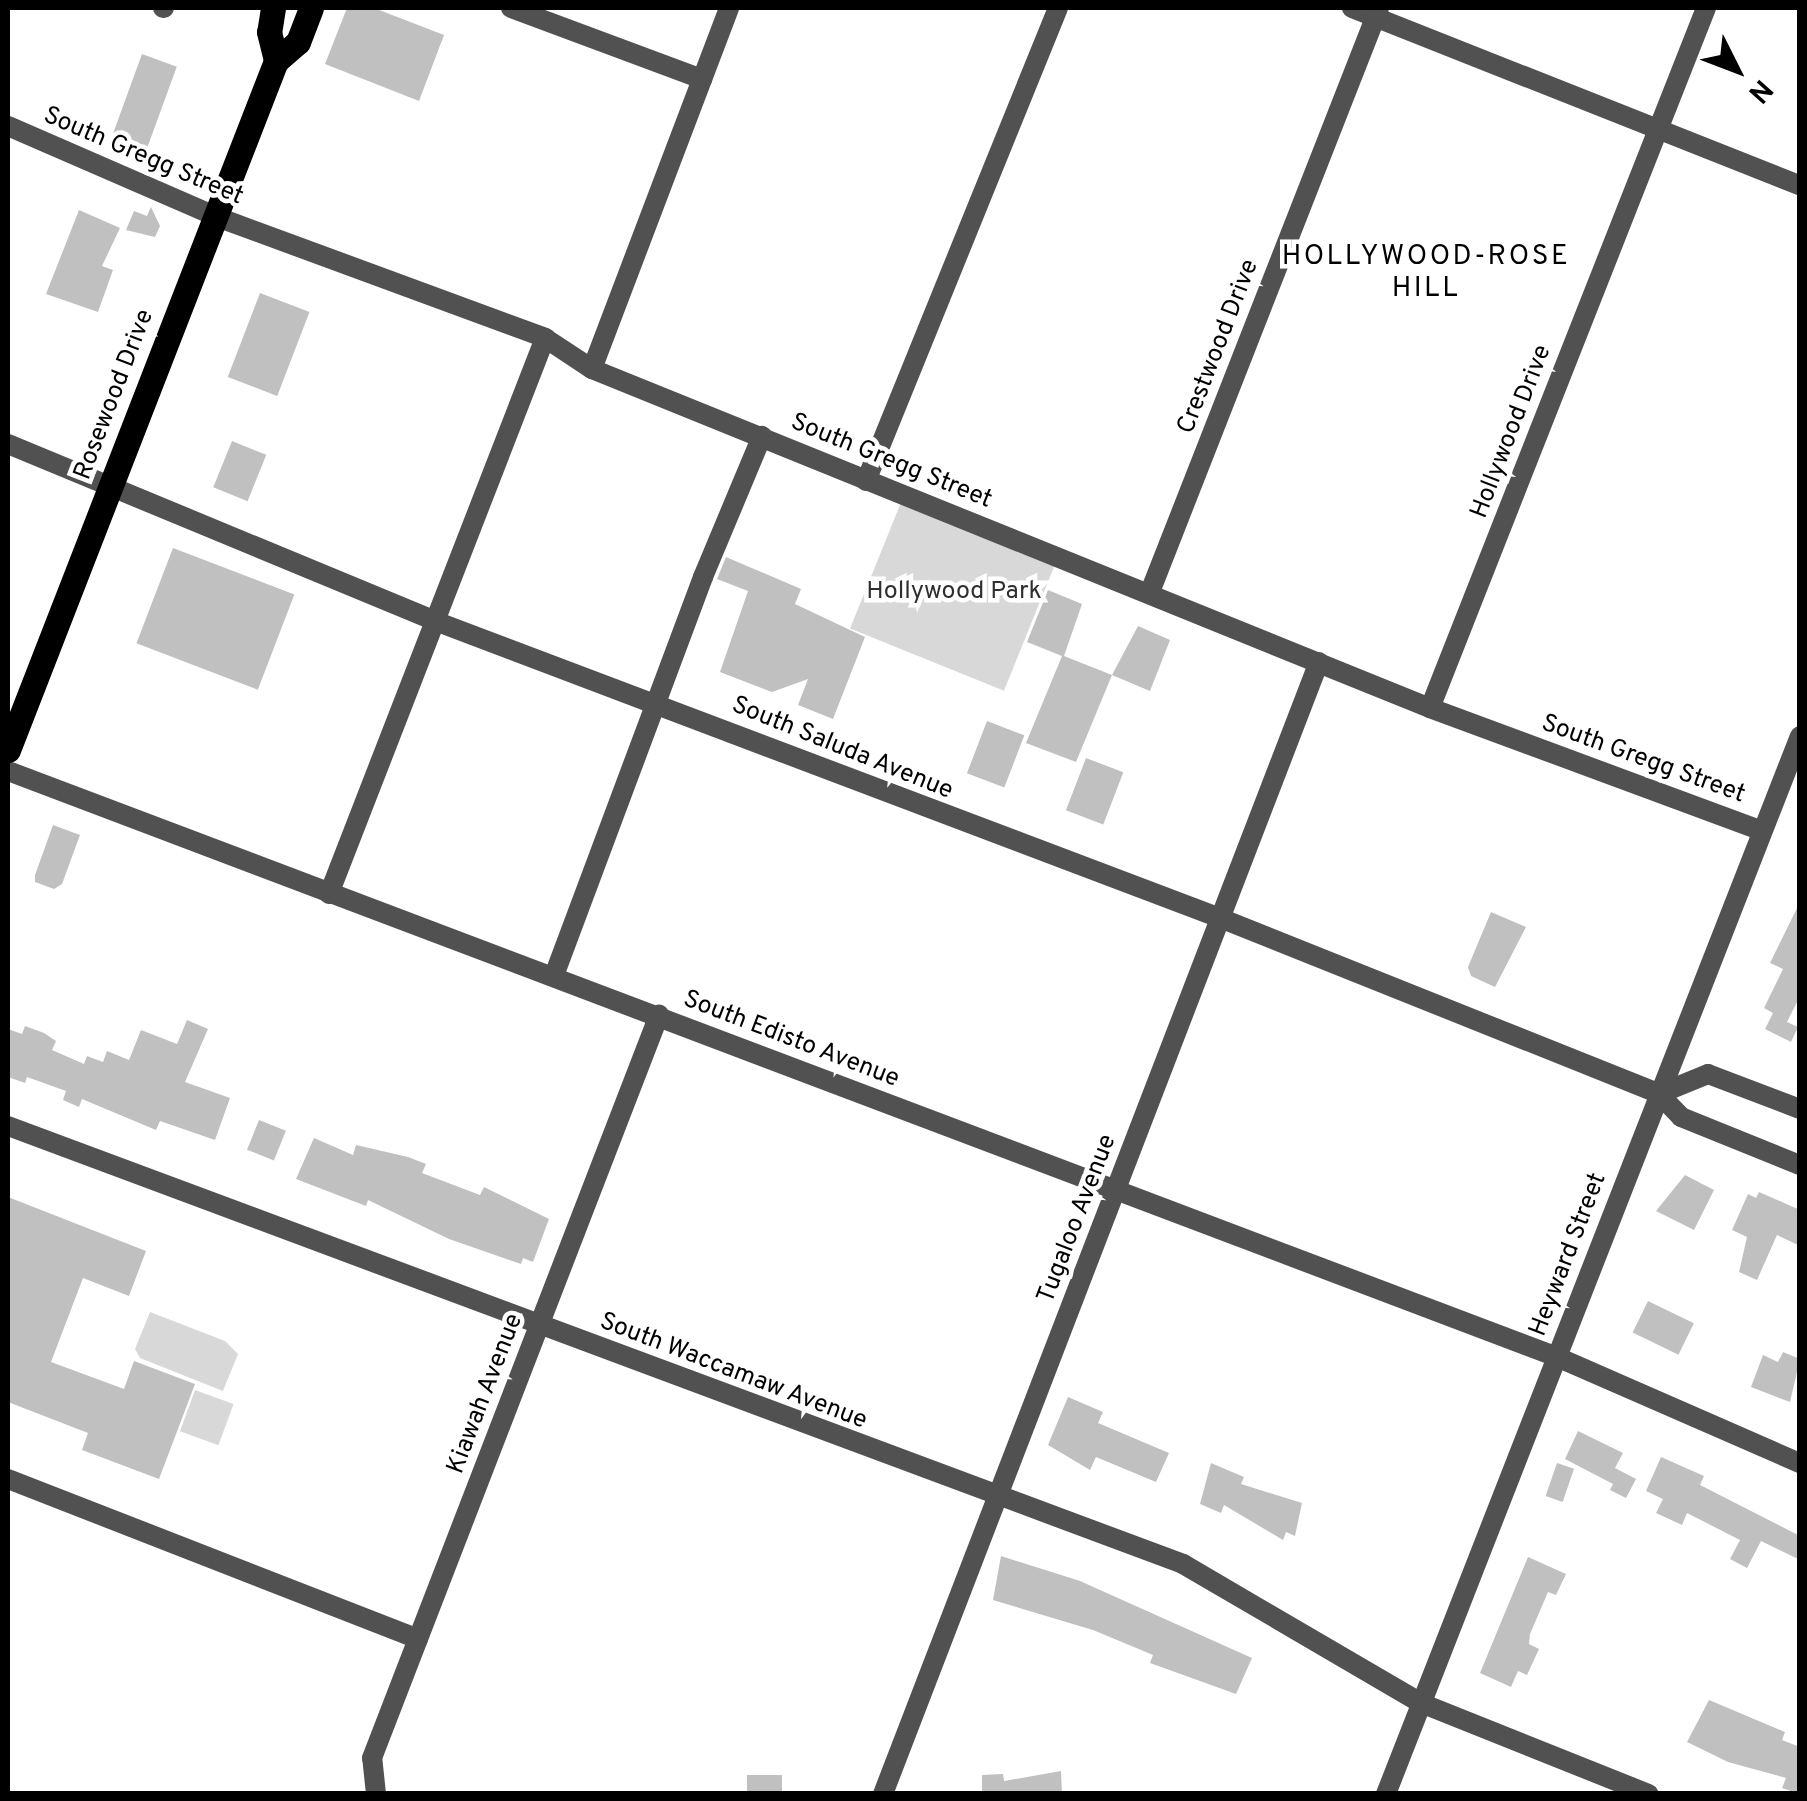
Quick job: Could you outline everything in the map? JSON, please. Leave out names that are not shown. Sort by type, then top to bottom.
[{"type":"main road","name":"Rosewood Drive","points":[[273,8],[269,32],[276,61]]},
{"type":"main road","name":"Rosewood Drive","points":[[8,750],[276,61],[298,42],[311,8]]},
{"type":"street","points":[[512,8],[702,79]]},
{"type":"street","points":[[592,369],[730,8]]},
{"type":"street","points":[[866,481],[1058,8]]},
{"type":"street","points":[[1352,8],[1377,12],[1658,130],[1800,184]]},
{"type":"street","name":"Hollywood Drive","points":[[1430,708],[1706,8]]},
{"type":"street","name":"Crestwood Drive","points":[[1150,592],[1377,12]]},
{"type":"street","name":"South Gregg Street","points":[[8,126],[217,217],[544,338],[592,369],[1430,708],[1762,831]]},
{"type":"street","points":[[329,894],[544,338]]},
{"type":"street","points":[[555,973],[656,702],[762,436]]},
{"type":"street","name":"South Saluda Avenue","points":[[8,444],[435,621],[1220,918],[1659,1094],[1681,1117],[1800,1165]]},
{"type":"street","name":"Tugaloo Avenue","points":[[882,1794],[1319,662]]},
{"type":"street","name":"Heyward Street","points":[[1386,1794],[1800,736]]},
{"type":"street","name":"South Edisto Avenue","points":[[8,770],[329,894],[555,973],[1114,1193],[1556,1357],[1800,1463]]},
{"type":"street","name":"Kiawah Avenue","points":[[376,1794],[372,1758],[659,1014]]},
{"type":"street","points":[[1659,1094],[1708,1074],[1800,1109]]},
{"type":"street","name":"South Waccamaw Avenue","points":[[8,1126],[1183,1564],[1422,1704],[1649,1794]]},
{"type":"street","points":[[8,1479],[418,1639]]},
{"type":"green space","name":"Hollywood Park","points":[[904,495],[1058,557],[1004,691],[850,629]]},
{"type":"green space","points":[[150,1312],[225,1341],[238,1354],[223,1391],[140,1358],[135,1349]]},
{"type":"green space","points":[[195,1390],[234,1404],[218,1445],[180,1431]]},
{"type":"building","points":[[347,8],[374,8],[444,35],[419,101],[325,64]]},
{"type":"building","points":[[142,54],[177,67],[145,153],[111,140]]},
{"type":"building","points":[[151,207],[160,226],[155,237],[126,230],[134,211],[147,216]]},
{"type":"building","points":[[79,210],[120,228],[102,266],[113,270],[98,312],[46,294]]},
{"type":"building","points":[[260,293],[309,312],[277,396],[228,377]]},
{"type":"building","points":[[232,441],[266,455],[248,501],[213,487]]},
{"type":"building","points":[[173,548],[294,595],[258,690],[136,643]]},
{"type":"building","points":[[726,557],[801,589],[795,604],[865,637],[833,719],[798,705],[808,679],[772,692],[720,672],[748,591],[717,579]]},
{"type":"building","points":[[1048,590],[1082,604],[1064,656],[1112,675],[1076,762],[1026,743],[1062,656],[1027,642]]},
{"type":"building","points":[[1138,626],[1170,640],[1150,691],[1112,675]]},
{"type":"building","points":[[987,721],[1024,735],[1004,788],[967,773]]},
{"type":"building","points":[[1086,758],[1123,772],[1103,825],[1066,810]]},
{"type":"building","points":[[53,825],[80,835],[62,884],[54,889],[35,882]]},
{"type":"building","points":[[1800,902],[1800,996],[1787,1022],[1798,1027],[1791,1042],[1765,1029],[1773,1013],[1764,1008],[1783,969],[1770,963]]},
{"type":"building","points":[[1491,912],[1526,927],[1495,987],[1471,976],[1468,967]]},
{"type":"building","points":[[187,1020],[208,1029],[185,1082],[230,1098],[215,1140],[160,1121],[156,1130],[82,1099],[79,1107],[63,1100],[66,1091],[27,1077],[25,1083],[8,1077],[8,1029],[22,1034],[25,1026],[44,1033],[56,1041],[52,1050],[84,1064],[87,1056],[103,1062],[107,1051],[129,1060],[141,1030],[177,1044]]},
{"type":"building","points":[[259,1120],[286,1131],[274,1161],[247,1150]]},
{"type":"building","points":[[314,1138],[353,1155],[356,1145],[408,1157],[426,1164],[422,1173],[480,1195],[484,1187],[549,1219],[533,1262],[523,1258],[521,1264],[449,1239],[368,1200],[366,1206],[296,1179]]},
{"type":"building","points":[[1685,1175],[1714,1190],[1694,1230],[1656,1211]]},
{"type":"building","points":[[1759,1192],[1800,1210],[1800,1246],[1777,1235],[1757,1280],[1739,1272],[1747,1237],[1732,1230],[1748,1194],[1756,1198]]},
{"type":"building","points":[[8,1197],[146,1251],[129,1296],[83,1278],[51,1362],[124,1389],[134,1361],[195,1384],[159,1479],[82,1450],[88,1433],[8,1402]]},
{"type":"building","points":[[1648,1301],[1694,1323],[1678,1355],[1633,1332]]},
{"type":"building","points":[[1783,1352],[1800,1359],[1790,1402],[1751,1387],[1763,1355],[1778,1362]]},
{"type":"building","points":[[1068,1397],[1103,1412],[1098,1423],[1169,1453],[1156,1482],[1096,1457],[1090,1470],[1048,1445]]},
{"type":"building","points":[[1578,1431],[1623,1453],[1615,1468],[1636,1479],[1626,1498],[1610,1490],[1613,1484],[1565,1459]]},
{"type":"building","points":[[1661,1457],[1704,1476],[1700,1485],[1800,1536],[1800,1560],[1761,1541],[1747,1568],[1730,1559],[1740,1540],[1687,1513],[1682,1525],[1656,1513],[1663,1499],[1646,1491]]},
{"type":"building","points":[[1211,1463],[1244,1477],[1241,1484],[1302,1503],[1295,1536],[1286,1532],[1283,1540],[1224,1505],[1221,1513],[1200,1504]]},
{"type":"building","points":[[1557,1463],[1574,1469],[1563,1502],[1546,1496]]},
{"type":"building","points":[[1001,1556],[1080,1581],[1252,1658],[1236,1694],[1150,1663],[1153,1655],[1093,1630],[993,1600]]},
{"type":"building","points":[[1528,1557],[1566,1574],[1556,1595],[1548,1592],[1530,1634],[1529,1644],[1539,1649],[1527,1675],[1518,1671],[1511,1687],[1480,1673]]},
{"type":"building","points":[[1709,1700],[1785,1732],[1782,1740],[1800,1747],[1800,1794],[1782,1788],[1786,1778],[1728,1762],[1687,1742]]},
{"type":"building","points":[[1061,1771],[1062,1794],[982,1794],[982,1775],[1003,1774],[1004,1781]]},
{"type":"building","points":[[747,1775],[782,1775],[782,1794],[747,1794]]},
{"type":"district","name":"HOLLYWOOD-ROSE HILL","points":[[1426,273]]}]
